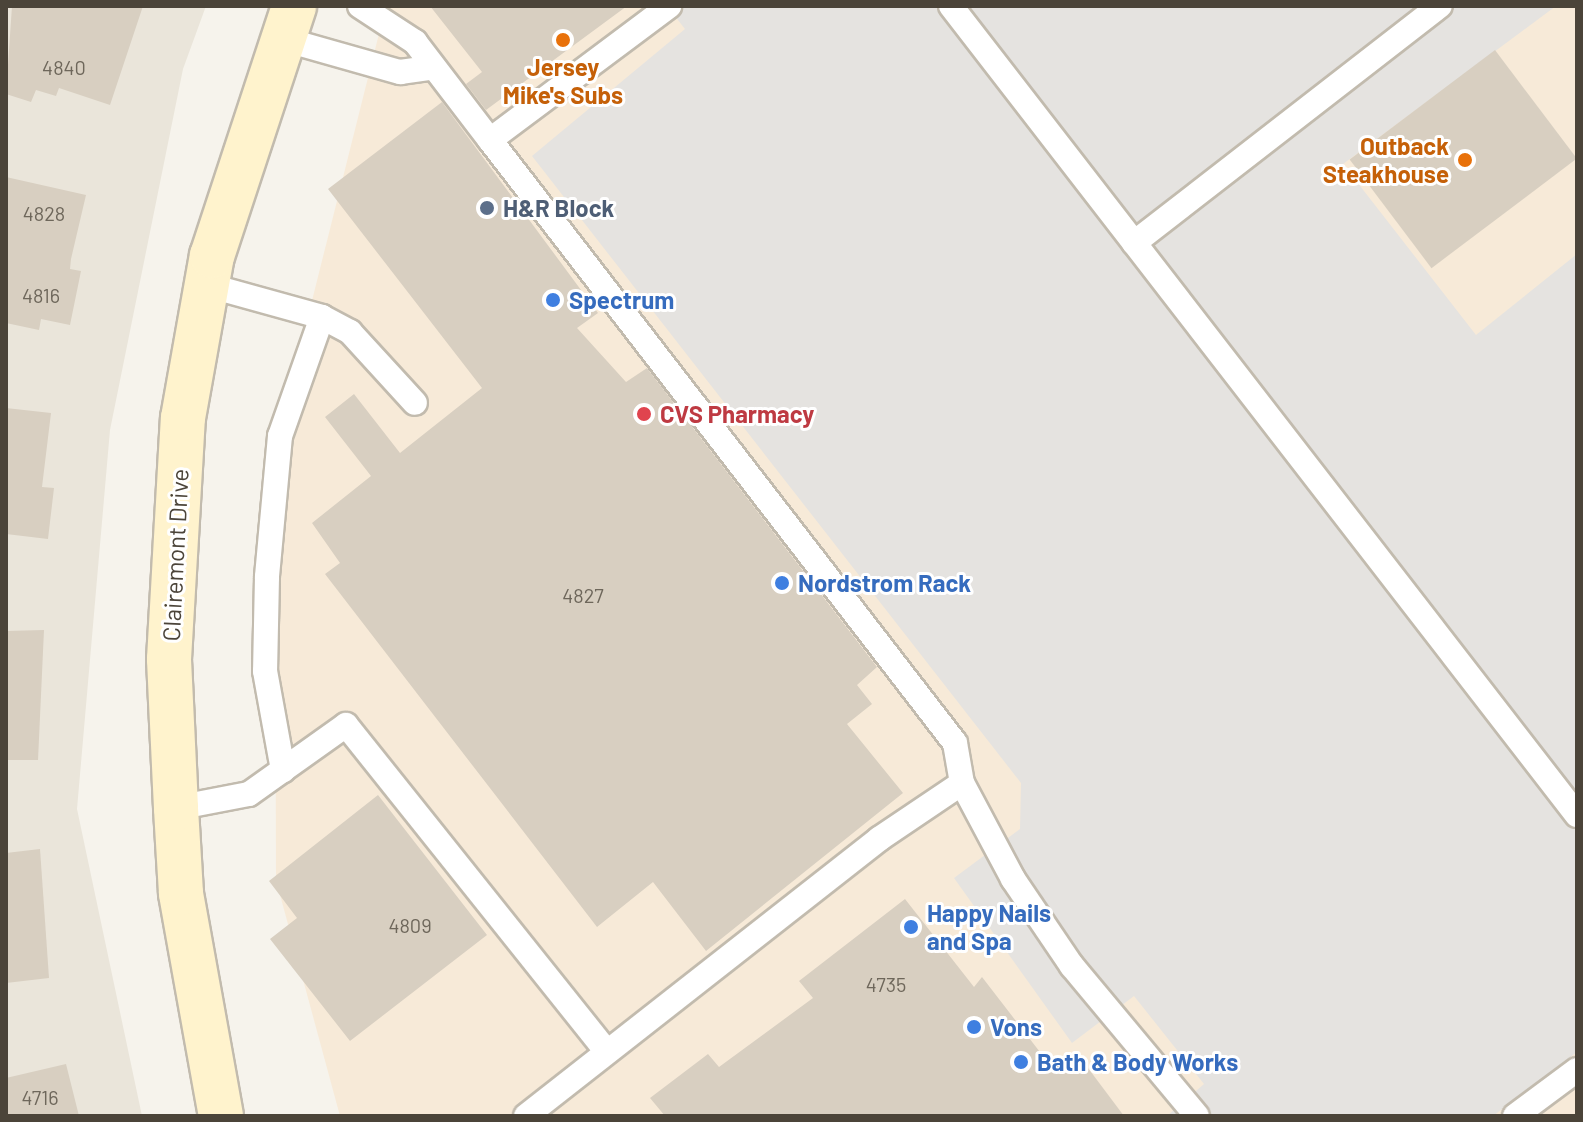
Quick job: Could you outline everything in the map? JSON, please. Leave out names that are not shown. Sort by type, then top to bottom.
[{"type":"main road","name":"Clairemont Drive","points":[[221,1116],[181,893],[169,659],[179,484],[207,285],[288,22]]},
{"type":"lane","points":[[360,6],[415,42],[955,743],[962,783],[1013,879],[1072,966],[1197,1116]]},
{"type":"lane","points":[[490,140],[669,6]]},
{"type":"lane","points":[[951,6],[1577,815]]},
{"type":"lane","points":[[1134,243],[1440,6]]},
{"type":"lane","points":[[288,22],[400,72],[434,67]]},
{"type":"lane","points":[[207,285],[322,317],[350,332],[415,403]]},
{"type":"lane","points":[[283,770],[265,671],[267,577],[280,436],[322,317]]},
{"type":"lane","points":[[176,808],[249,794],[346,725],[607,1052]]},
{"type":"lane","points":[[526,1116],[879,839],[962,783]]},
{"type":"lane","points":[[1515,1116],[1577,1070]]},
{"type":"shaded area","points":[[6,6],[206,6],[183,69],[110,430],[77,809],[142,1116],[6,1116]]},
{"type":"shaded area","points":[[386,6],[1577,6],[1577,1116],[340,1116],[276,880],[275,448]]},
{"type":"shaded area","points":[[667,6],[1556,6],[1343,164],[1476,335],[1577,254],[1577,1052],[1493,1116],[1167,1116],[1204,1084],[1134,996],[1072,1043],[954,878],[1020,829],[1021,783],[532,156],[685,29]]},
{"type":"building","points":[[12,6],[143,6],[110,105],[59,88],[56,96],[36,90],[31,102],[6,94]]},
{"type":"building","points":[[430,6],[627,6],[486,110],[466,84],[482,72]]},
{"type":"building","name":"Outback Steakhouse","points":[[1495,50],[1577,159],[1431,268],[1350,160]]},
{"type":"building","points":[[442,102],[598,313],[577,328],[626,382],[647,368],[877,667],[857,685],[872,704],[847,724],[903,793],[706,951],[653,882],[597,927],[325,574],[340,563],[312,523],[371,476],[325,417],[354,394],[400,453],[482,388],[328,189]]},
{"type":"building","points":[[6,177],[86,195],[71,259],[70,269],[81,271],[70,325],[41,319],[39,330],[6,323]]},
{"type":"building","points":[[6,408],[51,413],[42,487],[54,488],[48,539],[6,534]]},
{"type":"building","points":[[44,630],[38,760],[6,760],[6,631]]},
{"type":"building","points":[[378,795],[487,935],[350,1041],[270,939],[297,918],[269,881]]},
{"type":"building","points":[[40,849],[49,978],[6,983],[6,853]]},
{"type":"building","name":"Vons","points":[[905,899],[974,987],[982,977],[1053,1069],[1076,1052],[1124,1116],[665,1116],[650,1098],[708,1054],[719,1067],[813,998],[799,981]]},
{"type":"building","points":[[66,1064],[79,1116],[6,1116],[6,1078]]},
{"type":"place","name":"Jersey Mike's Subs","points":[[563,40]]},
{"type":"place","name":"Outback Steakhouse","points":[[1465,160]]},
{"type":"place","name":"H&R Block","points":[[487,208]]},
{"type":"place","name":"Spectrum","points":[[553,300]]},
{"type":"place","name":"CVS Pharmacy","points":[[644,414]]},
{"type":"place","name":"Nordstrom Rack","points":[[782,583]]},
{"type":"place","name":"Happy Nails and Spa","points":[[911,927]]},
{"type":"place","name":"Vons","points":[[974,1027]]},
{"type":"place","name":"Bath & Body Works","points":[[1021,1062]]}]
